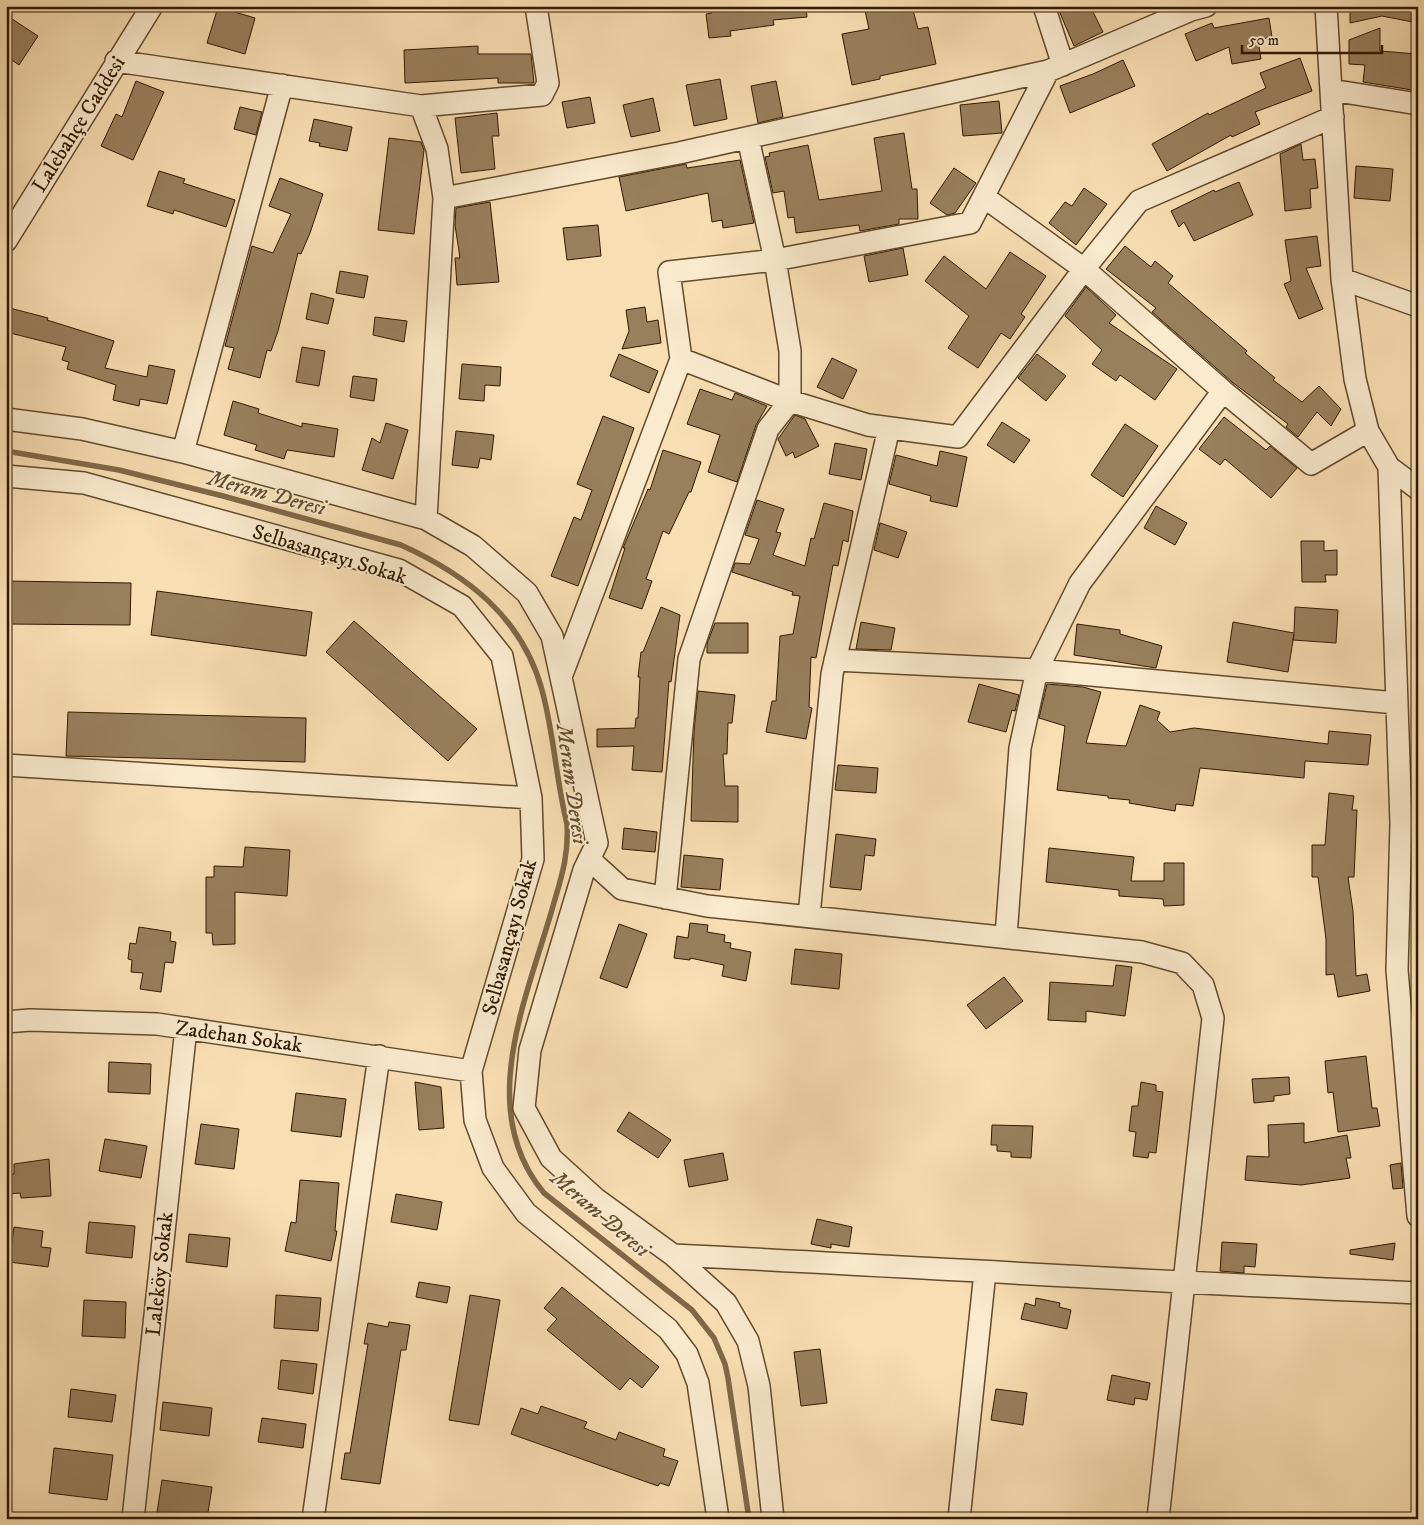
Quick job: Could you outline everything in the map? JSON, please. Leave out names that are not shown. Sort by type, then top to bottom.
[{"type":"street","name":"Lalebahçe Caddesi","points":[[6,242],[116,61],[152,6]]},
{"type":"street","points":[[116,61],[421,106],[542,95],[548,83],[536,6]]},
{"type":"street","points":[[560,677],[682,359],[668,272],[775,260],[970,223],[1056,68],[1044,6]]},
{"type":"street","points":[[444,198],[748,138],[1056,68],[1192,10],[1206,6]]},
{"type":"street","points":[[1326,6],[1342,279],[1355,379],[1368,431],[1389,467],[1418,489]]},
{"type":"street","points":[[183,452],[282,85]]},
{"type":"street","points":[[1331,90],[1418,104]]},
{"type":"street","points":[[421,106],[437,149],[444,198],[426,519]]},
{"type":"street","points":[[682,359],[790,401],[868,425],[958,437],[1084,269],[1139,201],[1333,117]]},
{"type":"street","points":[[665,898],[689,659],[768,429],[790,401],[790,350],[775,260],[748,138]]},
{"type":"street","points":[[984,197],[1084,269],[1223,392],[1311,464],[1368,431]]},
{"type":"street","points":[[1342,279],[1418,306]]},
{"type":"street","points":[[1006,936],[1020,748],[1037,670],[1080,583],[1223,392]]},
{"type":"street","points":[[6,419],[82,429],[183,452],[426,519],[473,546],[527,594],[552,636],[597,843],[584,870],[530,1050],[524,1108],[551,1158],[596,1199],[673,1255],[726,1303],[748,1341],[759,1386],[773,1519]]},
{"type":"street","points":[[809,916],[835,660],[889,428]]},
{"type":"street","points":[[1389,467],[1396,702],[1409,824],[1397,970],[1412,1093],[1418,1216]]},
{"type":"street","name":"Selbasançayı Sokak","points":[[6,476],[84,483],[399,570],[462,606],[502,656],[532,798],[533,860],[471,1071],[475,1120],[493,1168],[526,1213],[668,1329],[687,1354],[698,1383],[718,1519]]},
{"type":"street","points":[[835,660],[1037,670],[1396,702]]},
{"type":"street","points":[[6,765],[532,798]]},
{"type":"street","points":[[589,859],[622,889],[665,898],[707,906],[1006,936],[1142,952],[1182,964],[1203,985],[1213,1018],[1158,1519]]},
{"type":"street","name":"Zadehan Sokak","points":[[6,1022],[30,1020],[157,1024],[471,1071]]},
{"type":"street","name":"Laleköy Sokak","points":[[133,1519],[186,1028]]},
{"type":"street","points":[[313,1519],[379,1056]]},
{"type":"street","points":[[673,1255],[1184,1284],[1418,1293]]},
{"type":"street","points":[[959,1519],[985,1272]]},
{"type":"building","points":[[711,6],[806,6],[807,17],[773,20],[774,25],[730,31],[731,36],[709,38],[706,14],[712,13]]},
{"type":"building","points":[[864,6],[912,6],[918,29],[928,27],[936,64],[880,76],[880,79],[852,85],[842,34],[869,29]]},
{"type":"building","points":[[1057,6],[1090,6],[1103,32],[1074,46]]},
{"type":"building","points":[[1350,6],[1418,8],[1418,23],[1382,16],[1350,23]]},
{"type":"building","points":[[218,7],[255,18],[245,54],[207,43]]},
{"type":"building","points":[[6,15],[38,36],[19,65],[6,56]]},
{"type":"building","points":[[1269,18],[1272,37],[1258,40],[1261,59],[1232,64],[1229,47],[1196,61],[1185,34],[1212,23],[1214,28]]},
{"type":"building","points":[[1380,28],[1380,51],[1417,54],[1412,90],[1363,82],[1365,65],[1349,64],[1349,40]]},
{"type":"building","points":[[478,46],[478,54],[531,54],[534,83],[498,83],[498,78],[405,83],[404,50]]},
{"type":"building","points":[[1300,58],[1312,91],[1255,112],[1260,124],[1232,137],[1231,135],[1167,171],[1152,144],[1208,113],[1209,115],[1266,88],[1260,73]]},
{"type":"building","points":[[1123,60],[1135,86],[1070,113],[1060,86]]},
{"type":"building","points":[[720,79],[727,119],[694,126],[686,85]]},
{"type":"building","points":[[136,81],[164,92],[133,160],[101,146],[116,114],[122,117]]},
{"type":"building","points":[[776,81],[783,117],[758,123],[751,86]]},
{"type":"building","points":[[590,97],[595,123],[567,128],[562,102]]},
{"type":"building","points":[[653,98],[660,131],[631,137],[623,105]]},
{"type":"building","points":[[999,101],[1002,133],[963,136],[960,105]]},
{"type":"building","points":[[240,107],[262,112],[256,135],[234,129]]},
{"type":"building","points":[[497,113],[499,136],[492,136],[495,169],[461,173],[455,118]]},
{"type":"building","points":[[314,119],[352,127],[347,151],[319,146],[320,143],[309,141]]},
{"type":"building","points":[[904,133],[912,189],[917,189],[918,219],[899,219],[899,224],[860,231],[859,225],[796,233],[794,217],[788,218],[784,191],[773,193],[765,157],[770,156],[769,153],[808,145],[819,200],[882,191],[874,138]]},
{"type":"building","points":[[389,138],[421,142],[424,150],[414,234],[378,230]]},
{"type":"building","points":[[1301,144],[1303,160],[1315,159],[1318,188],[1310,189],[1311,208],[1285,211],[1280,154]]},
{"type":"building","points":[[740,160],[754,223],[723,228],[722,220],[712,222],[708,193],[626,211],[619,177],[686,164],[687,168]]},
{"type":"building","points":[[1356,166],[1393,169],[1390,201],[1354,198]]},
{"type":"building","points":[[954,168],[976,183],[955,213],[947,215],[930,203]]},
{"type":"building","points":[[159,171],[185,179],[183,183],[235,200],[226,227],[174,210],[173,214],[147,206]]},
{"type":"building","points":[[280,178],[323,194],[310,233],[301,254],[298,253],[278,331],[271,351],[267,350],[260,378],[228,369],[234,348],[225,346],[252,246],[273,253],[291,214],[269,206]]},
{"type":"building","points":[[1239,182],[1253,215],[1194,241],[1184,222],[1179,227],[1171,211],[1214,190],[1215,192]]},
{"type":"building","points":[[1084,188],[1107,204],[1076,245],[1049,223],[1065,202],[1072,206]]},
{"type":"building","points":[[490,202],[499,282],[457,285],[455,258],[460,258],[455,225],[456,208]]},
{"type":"building","points":[[598,225],[601,256],[567,260],[563,228]]},
{"type":"building","points":[[1317,236],[1321,266],[1306,268],[1323,309],[1299,319],[1284,284],[1291,281],[1285,240]]},
{"type":"building","points":[[1125,246],[1151,267],[1155,261],[1173,276],[1168,283],[1247,351],[1245,353],[1275,378],[1273,380],[1302,402],[1319,386],[1341,409],[1331,426],[1317,412],[1298,437],[1286,427],[1288,424],[1232,382],[1152,312],[1156,308],[1106,269]]},
{"type":"building","points":[[903,248],[908,275],[869,282],[864,256]]},
{"type":"building","points":[[1010,252],[1046,276],[1021,314],[1025,317],[1010,339],[1001,333],[978,368],[948,348],[969,316],[925,281],[944,256],[986,289]]},
{"type":"building","points":[[340,271],[368,276],[364,298],[336,293]]},
{"type":"building","points":[[1086,287],[1116,315],[1109,323],[1177,369],[1155,400],[1120,375],[1116,381],[1092,364],[1102,350],[1065,316]]},
{"type":"building","points":[[311,293],[334,299],[328,324],[306,319]]},
{"type":"building","points":[[6,307],[48,318],[47,320],[114,341],[105,368],[147,377],[149,365],[175,370],[167,404],[140,399],[139,406],[113,400],[116,385],[67,369],[69,362],[62,360],[66,347],[6,332]]},
{"type":"building","points":[[645,307],[647,322],[658,320],[661,343],[622,349],[629,331],[626,310]]},
{"type":"building","points":[[375,317],[407,321],[404,342],[373,335]]},
{"type":"building","points":[[302,347],[325,351],[319,386],[296,382]]},
{"type":"building","points":[[619,354],[658,371],[649,393],[610,376]]},
{"type":"building","points":[[1037,354],[1066,376],[1046,401],[1018,378]]},
{"type":"building","points":[[832,358],[857,370],[843,399],[817,387]]},
{"type":"building","points":[[462,364],[501,367],[500,386],[485,385],[484,401],[459,399]]},
{"type":"building","points":[[353,376],[377,379],[374,401],[350,397]]},
{"type":"building","points":[[700,389],[732,400],[735,393],[767,406],[756,425],[737,482],[708,472],[720,435],[687,424]]},
{"type":"building","points":[[233,401],[259,409],[258,413],[302,427],[302,423],[338,429],[334,457],[287,450],[284,459],[255,450],[257,445],[224,435]]},
{"type":"building","points":[[795,415],[805,419],[819,446],[795,458],[793,452],[786,456],[778,439]]},
{"type":"building","points":[[603,416],[634,428],[578,586],[551,576],[574,517],[581,520],[592,490],[577,484]]},
{"type":"building","points":[[1224,417],[1266,450],[1270,446],[1297,468],[1271,498],[1225,459],[1220,465],[1199,449]]},
{"type":"building","points":[[1002,422],[1030,440],[1014,463],[987,445]]},
{"type":"building","points":[[386,423],[408,430],[393,479],[362,470],[372,438],[380,443]]},
{"type":"building","points":[[1125,424],[1158,446],[1123,497],[1091,475]]},
{"type":"building","points":[[456,431],[494,435],[491,460],[480,458],[478,468],[452,465]]},
{"type":"building","points":[[835,443],[867,449],[861,480],[829,474]]},
{"type":"building","points":[[663,450],[701,462],[691,492],[689,492],[669,534],[663,531],[646,579],[652,581],[642,609],[609,598],[625,548],[623,548],[648,489],[650,490]]},
{"type":"building","points":[[940,451],[967,457],[957,507],[930,501],[931,496],[889,484],[896,455],[937,466]]},
{"type":"building","points":[[757,500],[784,509],[776,532],[781,533],[773,555],[805,566],[811,538],[814,539],[824,503],[853,511],[848,542],[843,540],[838,566],[833,565],[816,658],[811,657],[809,707],[812,708],[806,739],[766,732],[772,701],[776,701],[780,636],[793,634],[800,596],[792,595],[793,592],[732,572],[735,563],[750,564],[759,539],[745,535]]},
{"type":"building","points":[[1156,506],[1187,523],[1175,545],[1144,528]]},
{"type":"building","points":[[880,523],[907,532],[898,558],[874,550]]},
{"type":"building","points":[[1301,541],[1324,541],[1324,551],[1337,550],[1337,575],[1325,575],[1326,582],[1302,582]]},
{"type":"building","points":[[6,581],[131,583],[130,625],[6,624]]},
{"type":"building","points":[[157,591],[312,612],[306,656],[151,635]]},
{"type":"building","points":[[661,607],[680,615],[671,682],[669,681],[662,772],[632,770],[634,746],[597,747],[597,729],[635,728],[636,718],[638,718],[640,677],[638,677],[641,652],[643,652]]},
{"type":"building","points":[[1295,607],[1338,610],[1336,643],[1293,640],[1288,672],[1227,662],[1233,622],[1294,633]]},
{"type":"building","points":[[354,621],[477,729],[448,761],[326,652]]},
{"type":"building","points":[[861,622],[895,628],[891,650],[856,649]]},
{"type":"building","points":[[715,623],[748,623],[748,653],[707,653],[707,644]]},
{"type":"building","points":[[1077,624],[1120,630],[1120,634],[1162,646],[1156,668],[1074,655]]},
{"type":"building","points":[[979,684],[1019,695],[1015,711],[1012,710],[1006,732],[968,722]]},
{"type":"building","points":[[1047,684],[1083,687],[1101,692],[1086,743],[1126,746],[1140,705],[1160,712],[1157,720],[1170,732],[1194,728],[1328,744],[1329,731],[1371,735],[1368,765],[1305,761],[1304,778],[1200,768],[1193,806],[1176,804],[1175,811],[1129,803],[1130,800],[1108,798],[1108,796],[1057,790],[1065,726],[1039,718]]},
{"type":"building","points":[[698,691],[735,695],[732,723],[728,723],[727,754],[723,754],[725,786],[738,786],[738,822],[691,821],[694,731]]},
{"type":"building","points":[[68,712],[306,718],[305,762],[66,756]]},
{"type":"building","points":[[838,765],[878,768],[876,793],[835,790]]},
{"type":"building","points":[[1329,793],[1354,796],[1352,810],[1357,810],[1354,877],[1348,877],[1353,911],[1356,976],[1367,974],[1370,991],[1338,997],[1334,974],[1326,975],[1326,939],[1318,877],[1312,877],[1312,845],[1325,845]]},
{"type":"building","points":[[624,828],[657,832],[655,852],[622,849]]},
{"type":"building","points":[[836,834],[876,839],[874,856],[865,855],[861,890],[830,887]]},
{"type":"building","points":[[245,847],[290,850],[287,896],[235,892],[235,944],[213,945],[212,933],[206,933],[206,877],[214,877],[214,866],[243,867]]},
{"type":"building","points":[[1049,848],[1134,857],[1131,881],[1164,881],[1164,863],[1184,863],[1184,905],[1164,906],[1163,899],[1119,896],[1119,890],[1046,882]]},
{"type":"building","points":[[684,855],[723,859],[720,890],[681,887]]},
{"type":"building","points":[[690,923],[708,925],[707,932],[725,935],[724,942],[731,943],[730,948],[751,952],[746,981],[722,976],[724,965],[690,958],[690,960],[674,958],[677,936],[688,938]]},
{"type":"building","points":[[619,924],[647,934],[627,988],[600,978]]},
{"type":"building","points":[[139,927],[171,932],[170,941],[176,942],[173,963],[165,962],[161,992],[140,989],[143,973],[131,972],[132,960],[128,959],[130,943],[136,944]]},
{"type":"building","points":[[795,949],[842,954],[839,989],[791,984]]},
{"type":"building","points":[[1116,965],[1132,967],[1125,1016],[1086,1011],[1086,1022],[1048,1020],[1050,982],[1113,986]]},
{"type":"building","points":[[1004,977],[1023,1001],[986,1029],[967,1005]]},
{"type":"building","points":[[1366,1056],[1372,1108],[1377,1108],[1380,1126],[1338,1132],[1333,1092],[1328,1093],[1325,1061]]},
{"type":"building","points":[[109,1062],[151,1064],[150,1094],[108,1092]]},
{"type":"building","points":[[1289,1077],[1290,1094],[1274,1096],[1274,1101],[1254,1103],[1252,1079]]},
{"type":"building","points":[[415,1082],[441,1087],[444,1128],[419,1130]]},
{"type":"building","points":[[1141,1082],[1156,1085],[1156,1091],[1163,1092],[1156,1153],[1149,1152],[1148,1158],[1133,1156],[1136,1132],[1129,1131],[1132,1106],[1138,1106]]},
{"type":"building","points":[[296,1093],[346,1099],[341,1137],[291,1131]]},
{"type":"building","points":[[629,1112],[671,1140],[658,1158],[617,1131]]},
{"type":"building","points":[[1304,1123],[1304,1143],[1347,1135],[1351,1158],[1346,1158],[1350,1178],[1301,1185],[1245,1180],[1247,1156],[1269,1157],[1268,1125]]},
{"type":"building","points":[[201,1124],[239,1129],[234,1169],[195,1164]]},
{"type":"building","points":[[992,1125],[1033,1126],[1031,1158],[1011,1157],[1011,1152],[997,1151],[997,1145],[991,1145]]},
{"type":"building","points":[[105,1139],[147,1146],[141,1178],[99,1171]]},
{"type":"building","points":[[723,1153],[728,1180],[689,1187],[684,1160]]},
{"type":"building","points":[[49,1159],[51,1196],[21,1198],[20,1193],[8,1194],[7,1175],[14,1174],[14,1164]]},
{"type":"building","points":[[1401,1163],[1403,1188],[1393,1189],[1390,1165]]},
{"type":"building","points":[[300,1180],[339,1183],[335,1231],[337,1231],[331,1261],[285,1251],[291,1222],[296,1223]]},
{"type":"building","points":[[396,1194],[442,1202],[437,1230],[391,1222]]},
{"type":"building","points":[[817,1219],[852,1227],[849,1247],[831,1244],[831,1248],[811,1244]]},
{"type":"building","points":[[89,1222],[135,1226],[132,1258],[86,1253]]},
{"type":"building","points":[[14,1227],[43,1231],[41,1247],[51,1248],[48,1267],[9,1262]]},
{"type":"building","points":[[189,1234],[230,1238],[227,1267],[186,1262]]},
{"type":"building","points":[[1222,1242],[1257,1244],[1255,1267],[1244,1266],[1244,1273],[1220,1271]]},
{"type":"building","points":[[1395,1243],[1393,1260],[1350,1254],[1350,1250]]},
{"type":"building","points":[[419,1282],[450,1287],[447,1303],[416,1297]]},
{"type":"building","points":[[562,1287],[659,1367],[642,1388],[630,1378],[620,1390],[547,1330],[557,1319],[544,1308]]},
{"type":"building","points":[[276,1295],[321,1298],[318,1331],[274,1328]]},
{"type":"building","points":[[470,1295],[500,1300],[479,1425],[449,1420]]},
{"type":"building","points":[[1036,1298],[1060,1303],[1059,1307],[1071,1310],[1067,1329],[1021,1319],[1025,1303],[1035,1306]]},
{"type":"building","points":[[84,1300],[126,1302],[125,1338],[82,1336]]},
{"type":"building","points":[[389,1322],[410,1325],[406,1350],[401,1350],[380,1484],[341,1479],[345,1453],[350,1453],[368,1344],[364,1344],[368,1323],[388,1327]]},
{"type":"building","points":[[820,1349],[827,1403],[801,1406],[794,1352]]},
{"type":"building","points":[[281,1360],[317,1364],[313,1394],[278,1389]]},
{"type":"building","points":[[1112,1375],[1150,1383],[1147,1400],[1135,1398],[1134,1405],[1107,1400]]},
{"type":"building","points":[[71,1389],[116,1395],[112,1422],[68,1417]]},
{"type":"building","points":[[996,1389],[1027,1393],[1023,1425],[991,1420]]},
{"type":"building","points":[[163,1402],[212,1408],[209,1436],[160,1430]]},
{"type":"building","points":[[541,1406],[587,1422],[584,1428],[616,1440],[619,1432],[665,1449],[663,1456],[678,1461],[669,1486],[660,1483],[658,1486],[511,1434],[521,1408],[538,1414]]},
{"type":"building","points":[[262,1418],[306,1424],[303,1448],[258,1442]]},
{"type":"building","points":[[54,1448],[113,1455],[107,1500],[49,1493]]},
{"type":"building","points":[[162,1480],[212,1487],[207,1519],[156,1519]]},
{"type":"waterway","name":"Meram Deresi","points":[[6,451],[119,470],[223,496],[401,545],[448,570],[469,585],[489,601],[521,641],[533,664],[546,707],[567,824],[567,848],[561,880],[519,1019],[512,1056],[509,1092],[513,1128],[524,1161],[544,1193],[692,1310],[714,1338],[725,1364],[728,1378],[749,1519]]}]
